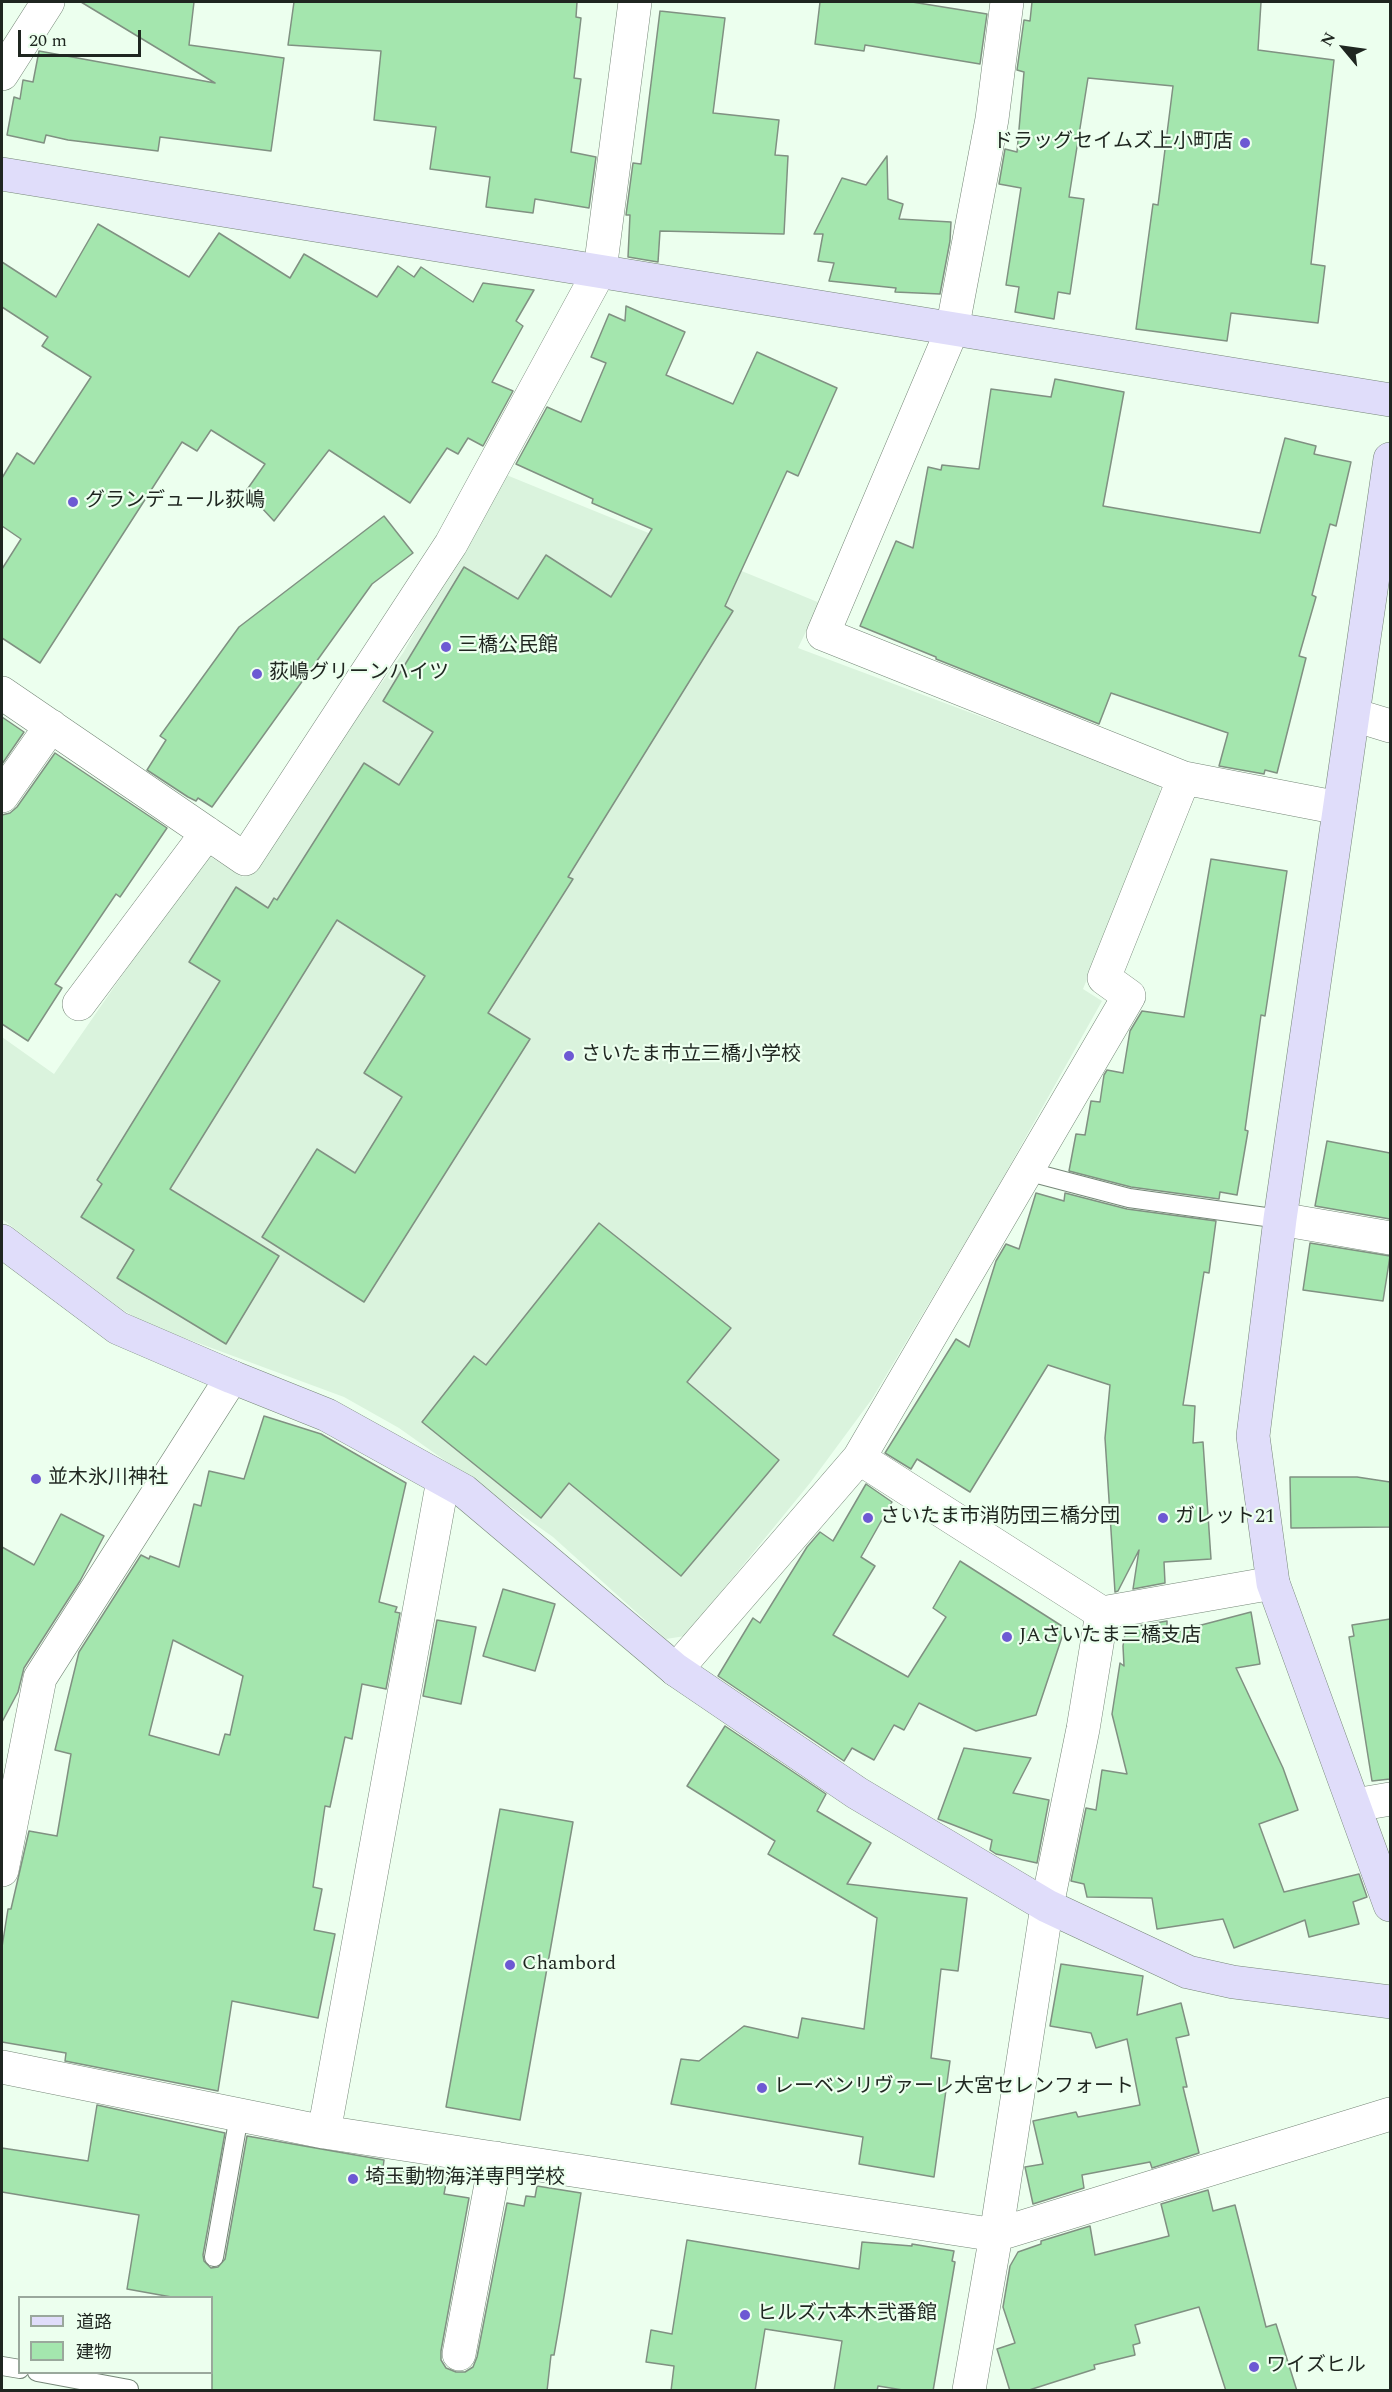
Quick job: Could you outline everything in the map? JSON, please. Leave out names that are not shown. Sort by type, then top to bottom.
[{"type":"street","points":[[2,74],[48,2]]},
{"type":"street","points":[[2,693],[245,859],[451,544],[600,270],[635,2]]},
{"type":"street","points":[[1007,2],[992,119],[952,330],[823,634],[1184,778],[1339,807]]},
{"type":"street","points":[[2,174],[1390,400]]},
{"type":"street","points":[[1390,459],[1280,1219],[1253,1436],[1273,1583],[1390,1905]]},
{"type":"street","points":[[1354,715],[1390,726]]},
{"type":"street","points":[[2,796],[51,726]]},
{"type":"street","points":[[676,1670],[859,1458],[1129,996],[1104,978],[1184,778]]},
{"type":"street","points":[[79,1004],[207,833]]},
{"type":"street","points":[[1280,1219],[1390,1238]]},
{"type":"street","points":[[2,1241],[118,1328],[327,1415],[464,1491],[676,1670],[858,1793],[1047,1906],[1188,1972],[1233,1982],[1390,2002]]},
{"type":"street","points":[[2,1870],[40,1678],[232,1377]]},
{"type":"street","points":[[859,1458],[1102,1613],[1273,1583]]},
{"type":"street","points":[[324,2132],[443,1480]]},
{"type":"street","points":[[969,2391],[996,2235],[1047,1906],[1083,1729],[1102,1613]]},
{"type":"street","points":[[1355,1806],[1390,1799]]},
{"type":"street","points":[[2,2067],[324,2132],[996,2235],[1390,2114]]},
{"type":"street","points":[[459,2354],[495,2158]]},
{"type":"lane","points":[[1026,1171],[1130,1198],[1280,1219]]},
{"type":"lane","points":[[214,2257],[239,2116]]},
{"type":"lane","points":[[2,2366],[18,2369]]},
{"type":"lane","points":[[43,2374],[129,2389]]},
{"type":"shaded area","name":"さいたま市立三橋小学校","points":[[504,474],[820,603],[798,648],[1158,783],[1162,796],[1083,989],[1102,1001],[991,1199],[872,1399],[810,1483],[685,1636],[666,1639],[553,1537],[399,1428],[344,1397],[144,1323],[120,1308],[2,1219],[2,1037],[54,1074],[206,854],[243,877],[403,653]]},
{"type":"building","points":[[81,2],[194,2],[189,45],[284,58],[271,151],[160,137],[158,151],[68,140],[46,135],[44,143],[7,135],[14,97],[20,99],[23,80],[33,82],[39,51],[215,83]]},
{"type":"building","points":[[294,2],[577,2],[576,17],[581,18],[574,78],[581,79],[571,152],[596,157],[589,208],[535,199],[533,213],[486,207],[490,177],[430,169],[436,127],[374,120],[381,51],[288,45]]},
{"type":"building","points":[[820,2],[912,2],[987,14],[980,64],[865,45],[864,51],[815,44]]},
{"type":"building","points":[[1032,2],[1261,2],[1258,50],[1334,60],[1311,264],[1325,266],[1318,323],[1231,313],[1227,341],[1136,329],[1153,204],[1158,205],[1173,86],[1088,78],[1069,197],[1084,199],[1070,294],[1058,292],[1054,319],[1015,312],[1019,287],[1006,285],[1021,188],[999,184],[1005,149],[1017,152],[1024,72],[1017,70],[1024,20],[1030,21]]},
{"type":"building","points":[[660,11],[725,18],[713,113],[779,120],[775,155],[788,156],[784,234],[660,231],[658,262],[628,257],[630,215],[626,215],[633,163],[641,164]]},
{"type":"building","points":[[887,156],[888,199],[903,204],[899,219],[951,222],[950,241],[940,294],[895,292],[896,288],[829,281],[834,263],[818,261],[823,234],[814,234],[842,178],[866,185]]},
{"type":"building","points":[[98,224],[189,277],[219,233],[290,278],[304,254],[377,297],[398,266],[414,277],[421,267],[473,302],[483,283],[534,290],[516,321],[523,326],[492,382],[513,391],[483,446],[468,438],[458,454],[447,448],[410,503],[329,450],[274,521],[246,491],[265,464],[211,430],[197,451],[182,442],[40,663],[2,638],[2,569],[21,539],[2,526],[2,478],[17,453],[34,464],[91,377],[42,346],[48,337],[2,307],[2,262],[56,297]]},
{"type":"building","points":[[626,306],[685,332],[666,375],[733,404],[757,352],[837,388],[798,476],[787,471],[725,606],[733,611],[568,877],[573,879],[488,1013],[530,1039],[364,1302],[262,1237],[317,1149],[355,1173],[402,1097],[364,1073],[425,976],[337,920],[170,1189],[279,1256],[226,1344],[117,1278],[134,1250],[81,1217],[102,1184],[97,1180],[220,981],[189,962],[236,887],[268,908],[274,898],[277,900],[364,763],[399,785],[433,732],[383,701],[464,567],[518,599],[546,555],[611,597],[652,529],[592,503],[593,499],[516,464],[547,407],[581,422],[606,363],[591,357],[609,314],[625,321]]},
{"type":"building","points":[[1055,379],[1124,392],[1103,506],[1260,533],[1285,438],[1316,446],[1314,454],[1351,462],[1336,526],[1330,524],[1312,595],[1316,597],[1299,656],[1306,658],[1277,773],[1265,770],[1264,774],[1219,766],[1228,733],[1111,693],[1099,724],[860,626],[896,541],[913,548],[928,467],[941,470],[942,465],[979,469],[991,389],[1051,397]]},
{"type":"building","name":"荻嶋グリーンハイツ","points":[[384,516],[413,553],[372,584],[212,807],[198,798],[196,801],[188,797],[147,770],[166,740],[160,736],[239,627]]},
{"type":"building","points":[[2,717],[24,732],[2,764]]},
{"type":"building","points":[[55,753],[167,828],[120,897],[116,894],[55,984],[62,988],[28,1041],[2,1024],[2,815],[10,813],[17,807]]},
{"type":"building","points":[[1211,859],[1287,871],[1265,1016],[1261,1015],[1245,1130],[1248,1131],[1237,1195],[1220,1192],[1219,1199],[1131,1187],[1069,1171],[1076,1134],[1085,1135],[1091,1101],[1100,1102],[1104,1075],[1107,1070],[1123,1073],[1130,1031],[1142,1011],[1184,1017]]},
{"type":"building","points":[[1327,1141],[1390,1153],[1390,1219],[1315,1206]]},
{"type":"building","points":[[1036,1193],[1064,1201],[1065,1193],[1127,1209],[1216,1221],[1209,1273],[1204,1272],[1183,1405],[1195,1406],[1193,1443],[1203,1442],[1211,1559],[1164,1562],[1165,1583],[1133,1589],[1139,1550],[1118,1591],[1115,1592],[1105,1438],[1110,1385],[1048,1365],[970,1492],[917,1459],[911,1469],[885,1453],[956,1339],[969,1347],[996,1261],[1006,1244],[1019,1249]]},
{"type":"building","points":[[599,1223],[731,1328],[687,1382],[779,1460],[681,1576],[569,1483],[541,1518],[422,1422],[474,1356],[486,1365]]},
{"type":"building","points":[[1310,1243],[1390,1256],[1383,1301],[1303,1290]]},
{"type":"building","points":[[264,1416],[321,1434],[406,1483],[379,1602],[397,1607],[395,1612],[400,1613],[386,1689],[362,1684],[352,1739],[345,1737],[330,1807],[325,1806],[313,1887],[322,1889],[314,1930],[335,1934],[318,2018],[232,2001],[218,2091],[65,2061],[66,2053],[2,2042],[2,1947],[8,1909],[11,1909],[29,1831],[57,1836],[71,1754],[55,1750],[79,1652],[141,1555],[179,1567],[194,1504],[201,1506],[209,1471],[244,1479]],"holes":[[[173,1640],[243,1676],[230,1735],[225,1734],[219,1755],[149,1735]]]},
{"type":"building","points":[[1290,1477],[1357,1477],[1390,1482],[1390,1527],[1291,1528]]},
{"type":"building","points":[[866,1484],[892,1502],[861,1557],[875,1566],[833,1635],[908,1677],[946,1617],[933,1608],[960,1561],[1065,1628],[1036,1715],[976,1731],[919,1703],[904,1730],[894,1725],[874,1760],[852,1748],[844,1761],[718,1676],[753,1618],[760,1623],[807,1547],[820,1532],[833,1541]]},
{"type":"building","points":[[61,1514],[104,1536],[80,1581],[24,1668],[18,1692],[2,1722],[2,1547],[34,1565]]},
{"type":"building","points":[[503,1589],[555,1604],[535,1671],[483,1656]]},
{"type":"building","points":[[1251,1612],[1260,1664],[1236,1668],[1283,1768],[1298,1810],[1259,1824],[1284,1892],[1359,1874],[1367,1897],[1353,1902],[1359,1924],[1309,1937],[1305,1920],[1234,1948],[1223,1919],[1157,1929],[1152,1898],[1087,1897],[1084,1884],[1071,1881],[1086,1808],[1096,1810],[1102,1770],[1127,1774],[1112,1714],[1120,1663],[1124,1666],[1123,1646],[1126,1628],[1167,1621],[1167,1634]]},
{"type":"building","points":[[1390,1619],[1390,1779],[1372,1781],[1349,1637],[1354,1636],[1352,1625]]},
{"type":"building","points":[[437,1620],[476,1627],[461,1704],[423,1696]]},
{"type":"building","points":[[725,1726],[826,1794],[817,1811],[871,1843],[847,1884],[967,1898],[958,1971],[941,1969],[931,2058],[950,2061],[934,2177],[859,2164],[863,2137],[671,2104],[681,2059],[699,2061],[744,2026],[798,2038],[802,2018],[864,2029],[877,1918],[768,1854],[775,1841],[687,1786]]},
{"type":"building","points":[[964,1748],[1031,1758],[1013,1793],[1049,1800],[1037,1863],[996,1854],[990,1850],[992,1840],[938,1819]]},
{"type":"building","name":"Chambord","points":[[500,1809],[573,1822],[520,2120],[446,2107]]},
{"type":"building","points":[[1061,1964],[1143,1976],[1137,2015],[1181,2003],[1189,2035],[1176,2038],[1187,2087],[1183,2087],[1199,2153],[1152,2168],[1150,2162],[1082,2175],[1084,2188],[1033,2204],[1025,2167],[1043,2164],[1033,2121],[1076,2112],[1078,2117],[1140,2105],[1127,2039],[1096,2048],[1091,2033],[1050,2026]]},
{"type":"building","points":[[97,2105],[225,2133],[203,2255],[204,2261],[211,2268],[218,2267],[225,2259],[247,2136],[384,2160],[383,2168],[447,2178],[444,2194],[469,2198],[441,2351],[441,2360],[446,2368],[456,2372],[465,2372],[473,2367],[477,2357],[507,2203],[524,2206],[526,2196],[535,2197],[537,2186],[581,2193],[554,2355],[551,2355],[547,2391],[212,2391],[213,2296],[166,2296],[127,2289],[139,2215],[2,2192],[2,2148],[88,2161]]},
{"type":"building","points":[[1208,2190],[1213,2211],[1235,2205],[1266,2327],[1276,2324],[1297,2391],[1226,2391],[1199,2307],[1135,2325],[1140,2343],[1133,2345],[1135,2355],[1094,2365],[1095,2369],[1026,2391],[1010,2391],[997,2349],[1015,2343],[1003,2307],[1010,2266],[1018,2252],[1041,2244],[1041,2241],[1090,2226],[1095,2255],[1169,2236],[1161,2204]]},
{"type":"building","points":[[687,2240],[859,2269],[862,2242],[912,2246],[912,2244],[954,2251],[952,2261],[955,2262],[933,2391],[909,2391],[878,2386],[877,2391],[834,2391],[842,2341],[765,2329],[755,2391],[671,2391],[674,2366],[646,2362],[651,2330],[672,2334]]},
{"type":"place","name":"ドラッグセイムズ上小町店","points":[[1245,143]]},
{"type":"place","name":"グランデュール荻嶋","points":[[73,502]]},
{"type":"place","name":"三橋公民館","points":[[446,647]]},
{"type":"place","name":"荻嶋グリーンハイツ","points":[[257,674]]},
{"type":"place","name":"さいたま市立三橋小学校","points":[[569,1056]]},
{"type":"place","name":"並木氷川神社","points":[[36,1479]]},
{"type":"place","name":"さいたま市消防団三橋分団","points":[[868,1518]]},
{"type":"place","name":"ガレット21","points":[[1163,1518]]},
{"type":"place","name":"JAさいたま三橋支店","points":[[1007,1637]]},
{"type":"place","name":"Chambord","points":[[510,1965]]},
{"type":"place","name":"レーベンリヴァーレ大宮セレンフォート","points":[[762,2088]]},
{"type":"place","name":"埼玉動物海洋専門学校","points":[[353,2179]]},
{"type":"place","name":"ヒルズ六本木弐番館","points":[[745,2315]]},
{"type":"place","name":"ワイズヒル","points":[[1254,2367]]}]
